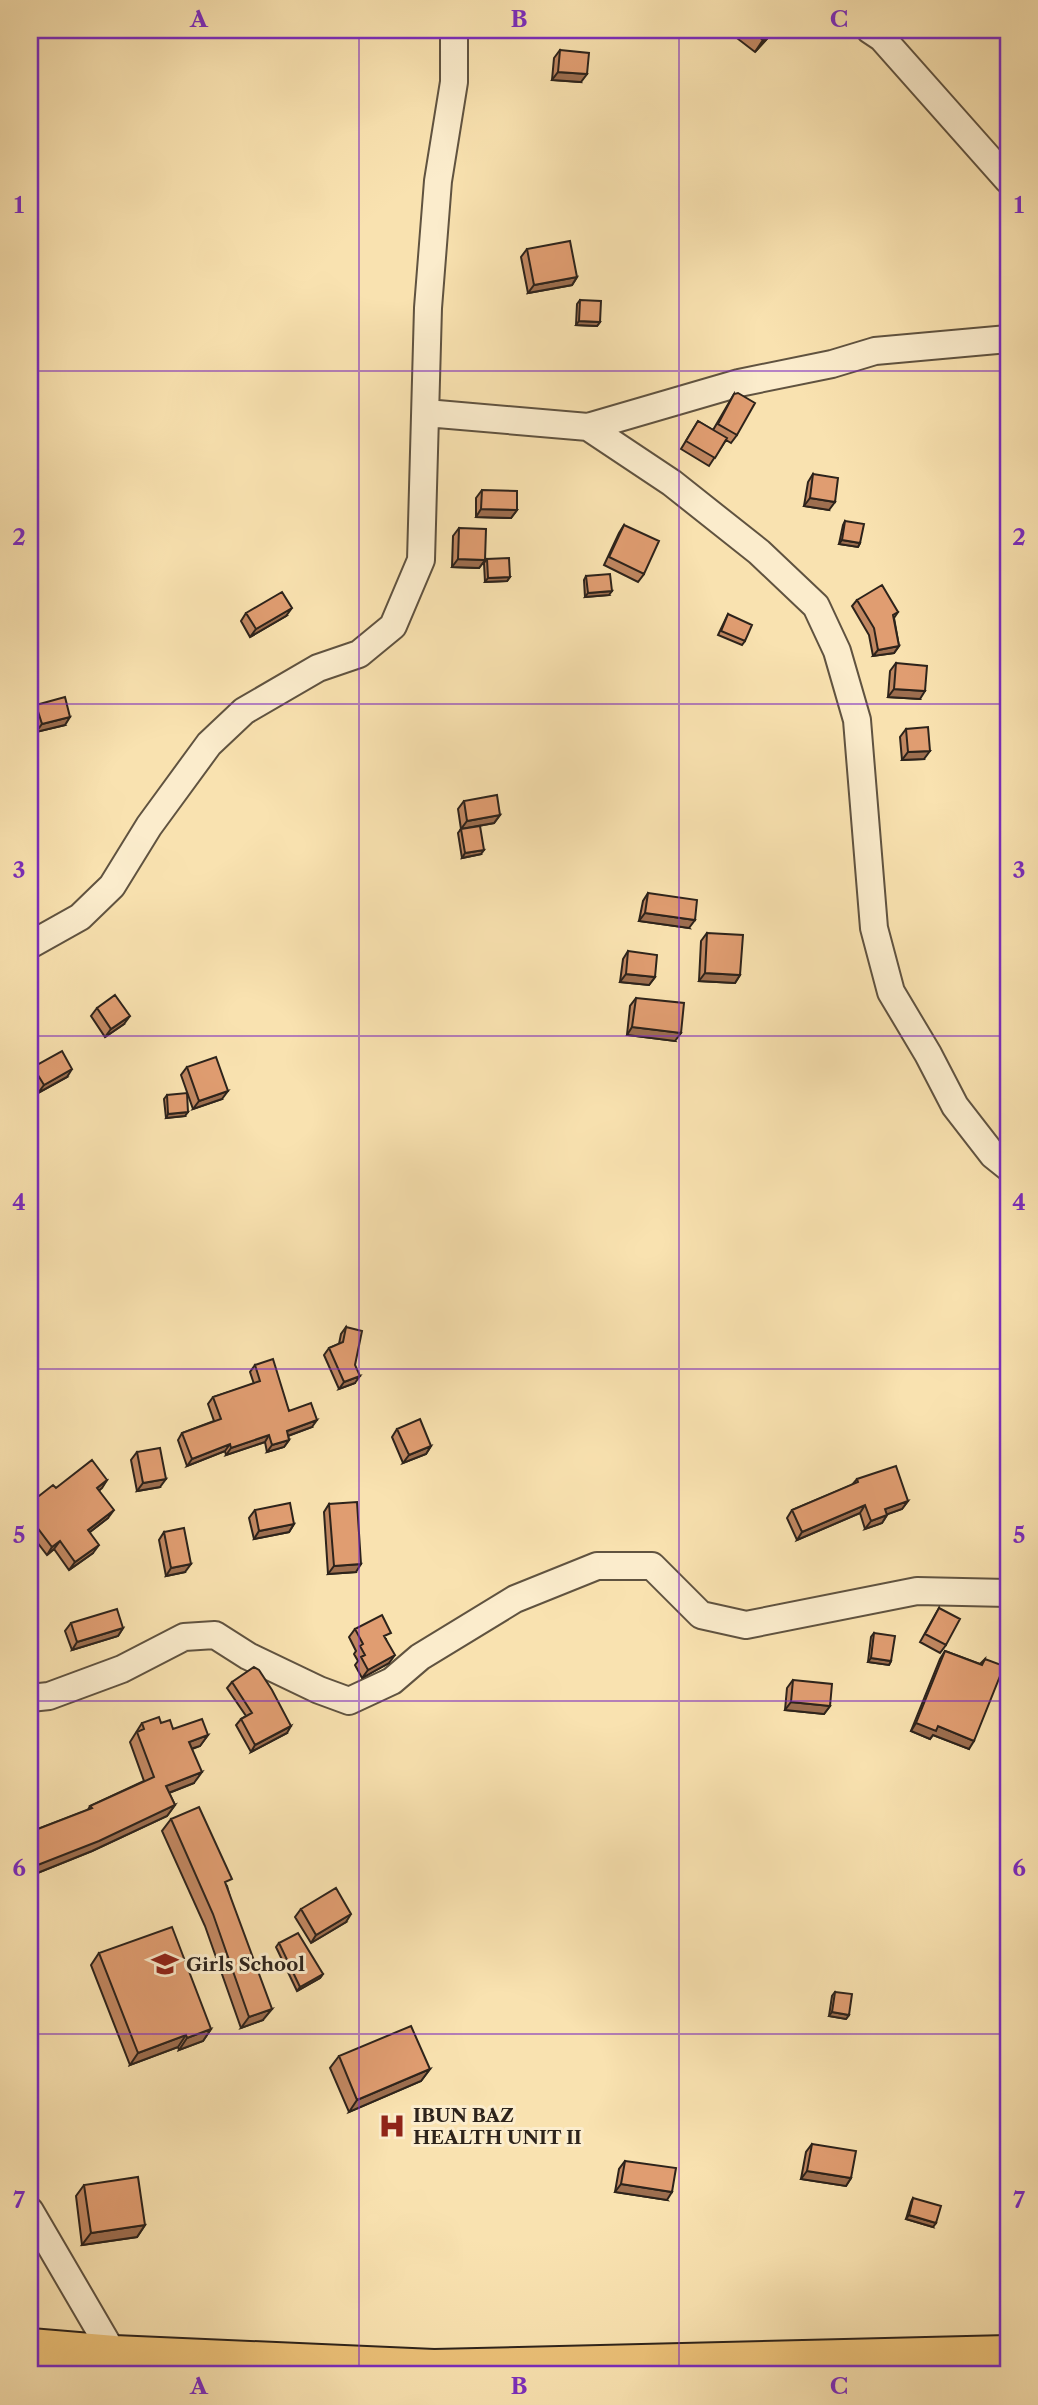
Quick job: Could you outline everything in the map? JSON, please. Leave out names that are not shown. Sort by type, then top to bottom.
[{"type":"main road","points":[[30,2348],[114,2355],[435,2369],[1008,2354]]},
{"type":"street","points":[[30,945],[80,917],[112,886],[149,826],[209,744],[244,711],[318,668],[359,654],[393,626],[421,560],[429,296],[438,181],[454,82],[454,30]]},
{"type":"street","points":[[870,30],[882,38],[1008,180]]},
{"type":"street","points":[[426,413],[588,427],[739,383],[832,364],[875,351],[1008,339]]},
{"type":"street","points":[[588,427],[672,483],[759,552],[816,606],[837,652],[857,720],[874,928],[891,992],[955,1106],[993,1155],[1008,1167]]},
{"type":"street","points":[[30,1698],[50,1696],[122,1670],[184,1637],[215,1635],[248,1656],[319,1690],[349,1701],[392,1681],[419,1657],[515,1598],[597,1566],[652,1566],[701,1615],[746,1625],[917,1591],[1008,1593]]},
{"type":"street","points":[[30,2211],[114,2355]]},
{"type":"building","points":[[749,30],[773,30],[763,40]]},
{"type":"building","points":[[560,50],[589,53],[587,74],[558,72]]},
{"type":"building","points":[[570,241],[577,277],[534,285],[527,249]]},
{"type":"building","points":[[580,300],[601,301],[600,322],[579,321]]},
{"type":"building","points":[[738,393],[755,403],[737,435],[718,424],[734,394]]},
{"type":"building","points":[[698,421],[727,438],[715,458],[686,441]]},
{"type":"building","points":[[813,474],[838,478],[835,502],[810,498]]},
{"type":"building","points":[[482,490],[517,491],[517,510],[481,509]]},
{"type":"building","points":[[845,521],[864,524],[860,543],[842,540]]},
{"type":"building","points":[[624,525],[659,541],[644,574],[609,557]]},
{"type":"building","points":[[459,528],[486,529],[485,560],[458,559]]},
{"type":"building","points":[[509,558],[510,577],[488,578],[487,559]]},
{"type":"building","points":[[610,574],[612,591],[588,593],[586,576]]},
{"type":"building","points":[[882,585],[898,612],[893,615],[899,646],[878,650],[874,628],[857,600]]},
{"type":"building","points":[[282,592],[292,608],[256,629],[246,613]]},
{"type":"building","points":[[728,614],[752,625],[745,641],[721,631]]},
{"type":"building","points":[[896,663],[927,666],[925,691],[894,689]]},
{"type":"building","points":[[65,697],[70,717],[42,724],[36,705]]},
{"type":"building","points":[[928,727],[930,751],[908,752],[906,729]]},
{"type":"building","points":[[497,795],[500,815],[467,821],[464,801]]},
{"type":"building","points":[[480,826],[484,850],[465,853],[461,829]]},
{"type":"building","points":[[648,893],[697,900],[695,920],[645,913]]},
{"type":"building","points":[[707,933],[743,935],[740,975],[705,973]]},
{"type":"building","points":[[628,951],[657,955],[655,977],[626,974]]},
{"type":"building","points":[[115,995],[130,1016],[111,1029],[97,1008]]},
{"type":"building","points":[[636,998],[684,1003],[681,1033],[632,1027]]},
{"type":"building","points":[[62,1051],[72,1069],[44,1085],[33,1067]]},
{"type":"building","points":[[216,1057],[228,1091],[199,1101],[187,1067]]},
{"type":"building","points":[[187,1093],[188,1112],[168,1114],[167,1095]]},
{"type":"building","points":[[346,1327],[362,1331],[355,1365],[360,1376],[344,1382],[329,1348],[343,1342]]},
{"type":"building","points":[[273,1359],[289,1411],[311,1403],[317,1420],[287,1431],[289,1440],[272,1445],[269,1435],[231,1448],[230,1444],[192,1459],[182,1433],[221,1419],[213,1397],[260,1381],[255,1365]]},
{"type":"building","points":[[420,1419],[431,1446],[409,1455],[397,1429]]},
{"type":"building","points":[[160,1448],[166,1479],[143,1483],[137,1452]]},
{"type":"building","points":[[92,1460],[107,1480],[97,1488],[114,1510],[88,1530],[99,1545],[75,1562],[60,1541],[52,1547],[30,1518],[30,1503],[53,1485],[56,1488]]},
{"type":"building","points":[[896,1466],[908,1501],[885,1509],[887,1515],[871,1521],[865,1505],[802,1532],[792,1510],[858,1482],[857,1479]]},
{"type":"building","points":[[357,1502],[361,1564],[334,1566],[329,1504]]},
{"type":"building","points":[[290,1503],[294,1524],[259,1531],[255,1510]]},
{"type":"building","points":[[184,1528],[191,1564],[171,1568],[164,1532]]},
{"type":"building","points":[[939,1608],[960,1619],[946,1645],[925,1634]]},
{"type":"building","points":[[117,1609],[123,1628],[77,1642],[71,1623]]},
{"type":"building","points":[[382,1615],[391,1633],[384,1636],[395,1655],[368,1670],[361,1657],[365,1655],[360,1646],[363,1644],[355,1629]]},
{"type":"building","points":[[874,1633],[895,1636],[891,1661],[871,1658]]},
{"type":"building","points":[[945,1651],[982,1665],[985,1659],[1004,1666],[974,1741],[938,1726],[936,1731],[916,1723]]},
{"type":"building","points":[[254,1667],[272,1690],[291,1726],[255,1745],[241,1719],[252,1713],[232,1682]]},
{"type":"building","points":[[793,1680],[832,1684],[830,1706],[791,1702]]},
{"type":"building","points":[[159,1717],[161,1723],[170,1720],[173,1729],[202,1719],[208,1735],[189,1742],[202,1772],[166,1786],[175,1805],[99,1841],[30,1868],[30,1832],[92,1808],[90,1806],[154,1777],[137,1732],[144,1729],[142,1723]]},
{"type":"building","points":[[199,1807],[232,1879],[225,1882],[272,2009],[249,2017],[213,1914],[171,1819]]},
{"type":"building","points":[[336,1888],[351,1914],[316,1935],[301,1909]]},
{"type":"building","points":[[172,1927],[211,2029],[187,2038],[186,2035],[138,2053],[99,1953]]},
{"type":"building","points":[[298,1933],[323,1974],[300,1987],[279,1943]]},
{"type":"building","points":[[835,1992],[852,1994],[849,2015],[832,2012]]},
{"type":"building","points":[[411,2026],[430,2069],[357,2100],[339,2056]]},
{"type":"building","points":[[812,2144],[856,2151],[851,2178],[807,2171]]},
{"type":"building","points":[[625,2161],[676,2168],[672,2192],[621,2184]]},
{"type":"building","points":[[138,2177],[145,2225],[91,2233],[84,2185]]},
{"type":"building","points":[[913,2198],[941,2206],[936,2223],[909,2215]]},
{"type":"place","name":"Girls School","points":[[165,1964]]},
{"type":"place","name":"IBUN BAZ HEALTH UNIT II","points":[[392,2126]]}]
